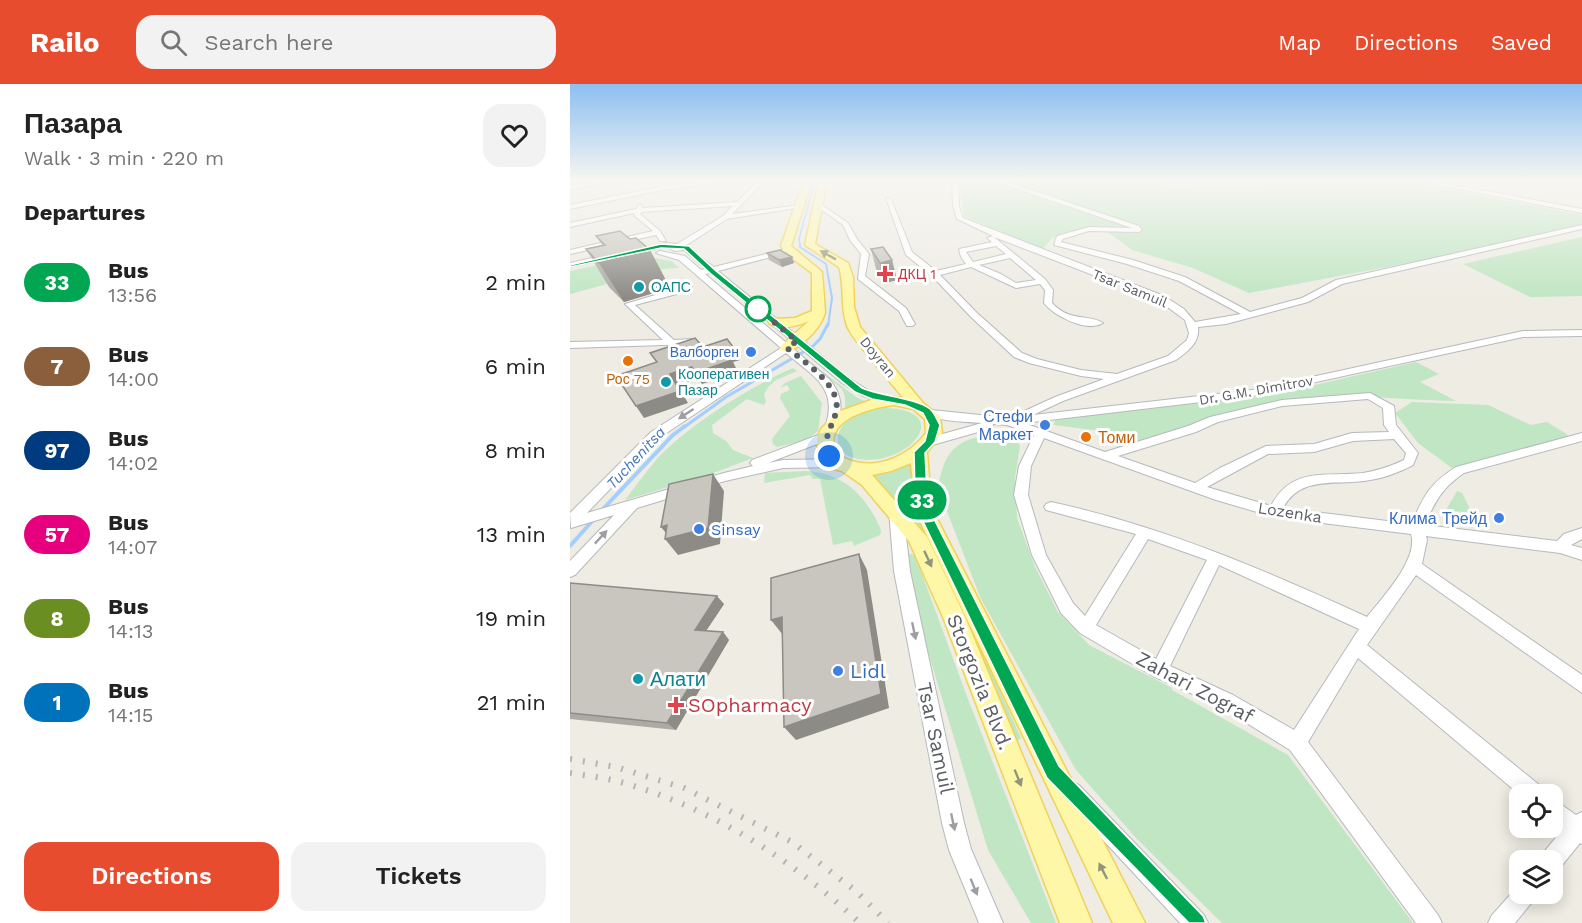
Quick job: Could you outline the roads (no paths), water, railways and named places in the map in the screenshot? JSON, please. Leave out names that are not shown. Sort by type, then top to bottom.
[{"type":"main road","points":[[796,219],[787,250],[817,272],[819,312],[815,323],[796,348]]},
{"type":"main road","name":"Doyran","points":[[813,219],[808,241],[815,249],[844,266],[848,277],[854,328],[922,409]]},
{"type":"main road","points":[[776,323],[797,322],[819,312]]},
{"type":"main road","points":[[894,401],[922,409],[934,425],[924,447],[907,460],[876,468],[843,465],[829,456],[825,447],[828,431],[840,418],[859,408],[894,401]]},
{"type":"main road","name":"Storgozia Blvd.","points":[[924,447],[921,492],[925,513],[1129,923]]},
{"type":"main road","name":"Storgozia Blvd.","points":[[843,465],[868,482],[918,537],[954,617],[1076,923]]},
{"type":"street","points":[[570,225],[596,219]]},
{"type":"street","points":[[642,219],[663,239]]},
{"type":"street","points":[[626,255],[670,250],[681,246],[721,219]]},
{"type":"street","points":[[839,219],[846,224],[854,240],[865,254],[858,285],[848,292]]},
{"type":"street","points":[[896,219],[909,253],[935,274],[974,315],[1018,355],[1081,373],[1120,378]]},
{"type":"street","name":"Tsar Samuil","points":[[963,219],[997,239],[1161,298],[1185,313],[1194,325]]},
{"type":"street","points":[[1052,257],[1060,238],[1089,229],[1139,230],[1137,227],[1113,219]]},
{"type":"street","points":[[922,409],[954,417],[1009,422],[1059,399],[1172,358],[1185,350],[1193,340],[1194,325],[1226,321],[1305,300],[1339,282],[1582,227]]},
{"type":"street","points":[[571,250],[658,232]]},
{"type":"street","points":[[1042,281],[1019,286],[1007,284],[996,275],[975,269],[964,257],[962,251],[997,239],[1011,255],[1042,281],[1049,290],[1048,303],[1056,313],[1076,321],[1098,322]]},
{"type":"street","points":[[1057,243],[1182,279],[1247,314]]},
{"type":"street","points":[[570,266],[584,261],[655,247],[681,246],[686,248],[776,323],[806,363],[835,394],[837,407],[828,431],[742,467],[724,477]]},
{"type":"street","points":[[571,250],[584,261]]},
{"type":"street","points":[[699,274],[787,250]]},
{"type":"street","points":[[645,253],[679,256],[796,348],[818,358],[858,390],[894,401]]},
{"type":"street","points":[[935,274],[1011,255]]},
{"type":"street","points":[[570,266],[615,258]]},
{"type":"street","points":[[861,277],[903,310],[910,324]]},
{"type":"street","points":[[672,343],[629,304],[689,288]]},
{"type":"street","name":"Dr. G.M. Dimitrov","points":[[924,447],[974,428],[1252,393],[1523,334],[1582,333]]},
{"type":"street","points":[[570,345],[693,342]]},
{"type":"street","points":[[573,522],[655,435],[796,348]]},
{"type":"street","points":[[1105,456],[1192,429],[1214,418],[1300,400],[1370,396],[1388,406],[1390,425],[1412,453],[1409,462],[1364,477],[1323,478],[1300,483],[1286,492],[1274,512]]},
{"type":"street","name":"Lozenka","points":[[1009,422],[1221,497],[1274,512],[1560,547],[1582,554]]},
{"type":"street","name":"Zahari Zograf","points":[[1040,434],[1025,466],[1021,495],[1039,555],[1067,608],[1086,628],[1159,670],[1227,701],[1297,743],[1430,923]]},
{"type":"street","points":[[1198,487],[1266,450],[1314,448],[1352,437],[1397,435]]},
{"type":"street","points":[[1297,743],[1356,646],[1414,566],[1419,540],[1416,529],[1431,495],[1460,470],[1582,437]]},
{"type":"street","points":[[573,522],[724,477],[783,464],[843,465]]},
{"type":"street","points":[[570,571],[633,504]]},
{"type":"street","points":[[1051,507],[1081,513],[1145,532],[1215,559],[1370,626]]},
{"type":"street","name":"Tsar Samuil","points":[[896,511],[902,571],[960,850],[992,923]]},
{"type":"street","points":[[1086,628],[1145,532]]},
{"type":"street","points":[[1560,547],[1569,538],[1582,533]]},
{"type":"street","points":[[1159,670],[1215,559]]},
{"type":"street","points":[[1414,566],[1582,685]]},
{"type":"street","points":[[1356,646],[1523,784]]},
{"type":"street","points":[[1053,772],[1196,923]]},
{"type":"street","points":[[1561,850],[1581,828],[1563,816]]},
{"type":"street","points":[[1500,923],[1516,904]]},
{"type":"waterway","name":"Tuchenitsa","points":[[800,245],[799,239],[804,219]]},
{"type":"waterway","name":"Tuchenitsa","points":[[800,245],[826,264],[832,298],[828,326]]},
{"type":"waterway","name":"Tuchenitsa","points":[[683,428],[726,397],[812,347],[820,339],[828,324]]},
{"type":"waterway","name":"Tuchenitsa","points":[[602,510],[673,435],[685,426]]},
{"type":"waterway","name":"Tuchenitsa","points":[[570,546],[595,518]]},
{"type":"railway","points":[[570,759],[616,767],[684,788],[792,842],[857,892],[888,923]]},
{"type":"railway","points":[[570,773],[624,783],[657,794],[720,822],[750,839],[807,878],[860,923]]},
{"type":"place","name":"ДКЦ 1","points":[[885,274]]},
{"type":"place","name":"ОАПС","points":[[639,287]]},
{"type":"place","name":"Валборген","points":[[751,352]]},
{"type":"place","name":"Рос 75","points":[[628,361]]},
{"type":"place","name":"Кооперативен Пазар","points":[[666,382]]},
{"type":"place","name":"Стефи Маркет","points":[[1045,425]]},
{"type":"place","name":"Томи","points":[[1086,437]]},
{"type":"place","name":"Клима Трейд","points":[[1499,518]]},
{"type":"place","name":"Sinsay","points":[[699,529]]},
{"type":"place","name":"Lidl","points":[[838,671]]},
{"type":"place","name":"Алати","points":[[638,679]]},
{"type":"place","name":"SOpharmacy","points":[[676,705]]}]
